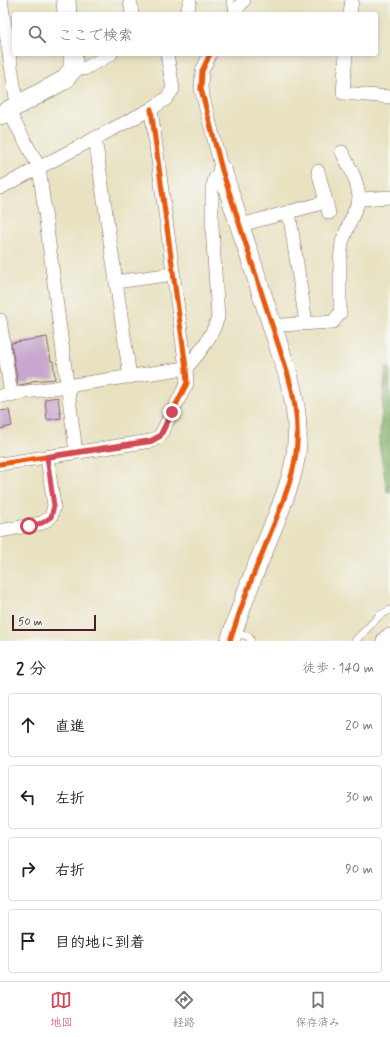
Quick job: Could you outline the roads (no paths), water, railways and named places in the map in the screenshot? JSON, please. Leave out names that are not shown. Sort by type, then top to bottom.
[{"type":"street","points":[[1,0],[8,110],[39,167],[76,452]]},
{"type":"street","points":[[66,0],[68,12]]},
{"type":"street","points":[[130,0],[132,12]]},
{"type":"street","points":[[187,12],[190,0]]},
{"type":"street","points":[[235,12],[244,0]]},
{"type":"street","points":[[350,12],[352,0]]},
{"type":"street","points":[[8,110],[64,80],[73,62],[84,69],[107,56]]},
{"type":"street","points":[[0,188],[151,109],[166,99],[173,89],[167,56]]},
{"type":"street","points":[[209,56],[202,71],[201,89],[222,170],[241,225],[293,393],[297,432],[294,468],[250,584],[232,637]]},
{"type":"street","points":[[346,56],[343,93],[390,97]]},
{"type":"street","points":[[0,464],[151,441],[160,436],[187,383],[151,109]]},
{"type":"street","points":[[95,138],[130,377]]},
{"type":"street","points":[[272,328],[281,325],[333,322],[340,313],[340,261],[342,242],[359,200],[359,191],[355,178],[342,152]]},
{"type":"street","points":[[0,320],[5,395],[186,368],[198,356],[205,345],[215,327],[218,317],[212,227],[212,189],[215,178],[222,170]]},
{"type":"street","points":[[241,225],[289,212],[328,207],[318,171]]},
{"type":"street","points":[[359,200],[390,197]]},
{"type":"street","points":[[289,212],[306,323]]},
{"type":"street","points":[[116,282],[173,274]]},
{"type":"street","points":[[0,530],[42,523],[51,517],[54,506],[47,457]]},
{"type":"lane","points":[[230,0],[233,12]]},
{"type":"lane","points":[[355,641],[380,616],[390,610]]},
{"type":"lane","points":[[232,637],[248,637],[251,641]]}]
